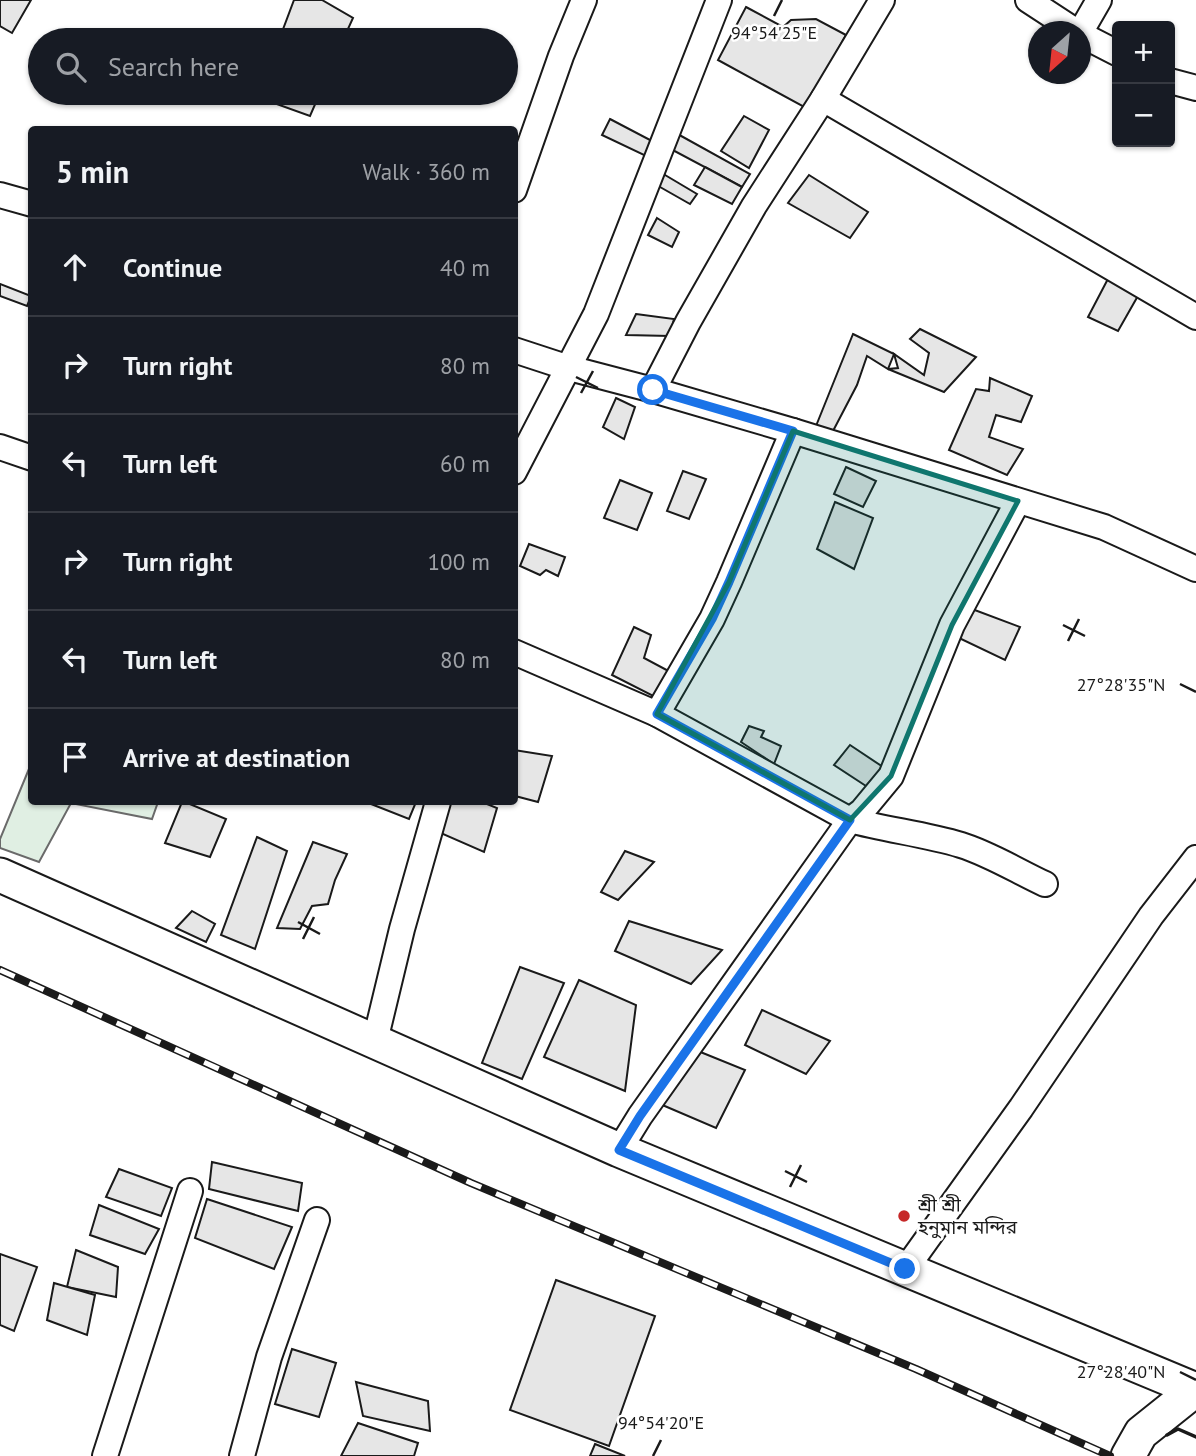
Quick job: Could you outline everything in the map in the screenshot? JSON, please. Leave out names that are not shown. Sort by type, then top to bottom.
[{"type":"street","points":[[518,179],[561,56],[584,0]]},
{"type":"street","points":[[518,464],[596,314],[719,0]]},
{"type":"street","points":[[653,390],[754,206],[823,99],[882,0]]},
{"type":"street","points":[[1028,0],[1060,21]]},
{"type":"street","points":[[1086,21],[1099,0]]},
{"type":"street","points":[[1091,39],[1112,50]]},
{"type":"street","points":[[1175,82],[1196,88]]},
{"type":"street","points":[[823,99],[1196,317]]},
{"type":"street","points":[[0,195],[28,203]]},
{"type":"street","points":[[518,351],[793,431],[1104,527],[1196,569]]},
{"type":"street","points":[[657,714],[712,619],[793,431]]},
{"type":"street","points":[[0,447],[28,457]]},
{"type":"street","points":[[619,1150],[640,1116],[850,820],[862,811],[891,776],[952,625],[1018,501]]},
{"type":"street","points":[[518,654],[657,714],[850,820],[963,846],[1045,884]]},
{"type":"street","points":[[375,1041],[402,929],[437,805]]},
{"type":"street","points":[[905,1269],[1021,1108],[1151,915],[1196,858]]},
{"type":"street","points":[[0,875],[619,1150],[1196,1390],[1141,1433],[1128,1456]]},
{"type":"street","points":[[105,1456],[190,1191]]},
{"type":"street","points":[[242,1456],[269,1357],[317,1220]]},
{"type":"highlighted area","points":[[793,431],[1018,501],[952,625],[891,776],[850,820],[657,714],[729,582]]},
{"type":"green space","points":[[28,771],[28,805],[70,805],[39,862],[0,848],[0,839]]},
{"type":"green space","points":[[81,805],[157,805],[152,819]]},
{"type":"building","points":[[0,0],[31,0],[12,33],[0,26]]},
{"type":"building","points":[[294,0],[322,0],[353,18],[348,28],[284,28]]},
{"type":"building","points":[[746,7],[783,27],[791,20],[816,19],[846,35],[806,108],[718,60]]},
{"type":"building","points":[[279,105],[315,105],[310,116]]},
{"type":"building","points":[[744,116],[769,130],[749,168],[721,151]]},
{"type":"building","points":[[610,119],[652,141],[646,156],[602,135]]},
{"type":"building","points":[[674,132],[750,174],[742,187],[667,147]]},
{"type":"building","points":[[705,167],[742,187],[732,204],[694,185]]},
{"type":"building","points":[[660,172],[697,194],[690,204],[653,183]]},
{"type":"building","points":[[809,175],[868,212],[850,238],[788,203]]},
{"type":"building","points":[[657,218],[679,232],[672,247],[648,235]]},
{"type":"building","points":[[1110,275],[1139,294],[1118,331],[1088,317]]},
{"type":"building","points":[[0,284],[28,295],[28,304],[27,306],[0,296]]},
{"type":"building","points":[[636,314],[674,319],[670,336],[626,335]]},
{"type":"building","points":[[920,329],[976,357],[944,392],[888,369],[898,368],[894,354],[924,375],[929,353],[910,339]]},
{"type":"building","points":[[853,334],[894,354],[888,369],[867,356],[857,385],[833,431],[816,426]]},
{"type":"building","points":[[990,378],[1032,396],[1021,422],[996,415],[989,437],[1023,449],[1007,475],[949,450],[976,389],[989,391]]},
{"type":"building","points":[[616,398],[635,407],[624,439],[603,427]]},
{"type":"building","points":[[846,467],[876,481],[863,507],[834,494]]},
{"type":"building","points":[[683,471],[706,479],[689,519],[667,511]]},
{"type":"building","points":[[620,480],[652,493],[637,530],[604,518]]},
{"type":"building","points":[[835,502],[873,518],[854,569],[817,549]]},
{"type":"building","points":[[529,544],[565,557],[558,576],[546,570],[540,575],[520,566]]},
{"type":"building","points":[[972,609],[1020,627],[1005,660],[959,638]]},
{"type":"building","points":[[634,627],[651,635],[644,658],[676,675],[663,701],[612,675]]},
{"type":"building","points":[[749,726],[764,731],[761,737],[781,746],[774,764],[741,742]]},
{"type":"building","points":[[850,745],[883,767],[866,786],[834,765]]},
{"type":"building","points":[[518,751],[552,756],[538,802],[518,797]]},
{"type":"building","points":[[181,805],[192,805],[226,819],[210,857],[165,843]]},
{"type":"building","points":[[374,805],[415,805],[409,819]]},
{"type":"building","points":[[442,805],[490,805],[497,808],[484,852],[436,831]]},
{"type":"building","points":[[257,837],[287,851],[255,949],[221,935]]},
{"type":"building","points":[[313,842],[347,854],[328,904],[312,906],[300,929],[277,928]]},
{"type":"building","points":[[625,851],[654,862],[618,900],[601,892]]},
{"type":"building","points":[[192,911],[215,924],[206,942],[176,928]]},
{"type":"building","points":[[629,921],[722,950],[691,984],[615,951]]},
{"type":"building","points":[[520,967],[564,983],[522,1079],[482,1063]]},
{"type":"building","points":[[579,980],[636,1005],[625,1091],[544,1057]]},
{"type":"building","points":[[762,1010],[830,1041],[806,1074],[745,1045]]},
{"type":"building","points":[[693,1049],[745,1070],[716,1128],[653,1101]]},
{"type":"building","points":[[212,1162],[302,1183],[298,1211],[209,1189]]},
{"type":"building","points":[[119,1169],[172,1188],[161,1216],[106,1197]]},
{"type":"building","points":[[207,1199],[292,1227],[274,1269],[195,1238]]},
{"type":"building","points":[[99,1205],[159,1229],[145,1254],[90,1235]]},
{"type":"building","points":[[76,1250],[118,1267],[116,1297],[67,1287]]},
{"type":"building","points":[[0,1254],[37,1267],[14,1331],[0,1325]]},
{"type":"building","points":[[556,1280],[655,1316],[609,1446],[510,1410]]},
{"type":"building","points":[[54,1283],[95,1295],[87,1335],[47,1320]]},
{"type":"building","points":[[292,1349],[336,1363],[319,1417],[275,1404]]},
{"type":"building","points":[[356,1382],[428,1401],[430,1431],[363,1416]]},
{"type":"building","points":[[358,1423],[418,1443],[414,1456],[341,1456]]},
{"type":"building","points":[[595,1444],[625,1456],[590,1456]]},
{"type":"railway","points":[[0,970],[471,1183],[916,1369],[1110,1456]]},
{"type":"wall","points":[[1167,1435],[1178,1429],[1196,1437]]},
{"type":"place","name":"শ্রী শ্রী হনুমান মন্দির","points":[[904,1216]]},
{"type":"route","points":[[653,390],[793,431],[712,619],[657,714],[850,820],[640,1116],[619,1150],[905,1269]]}]
